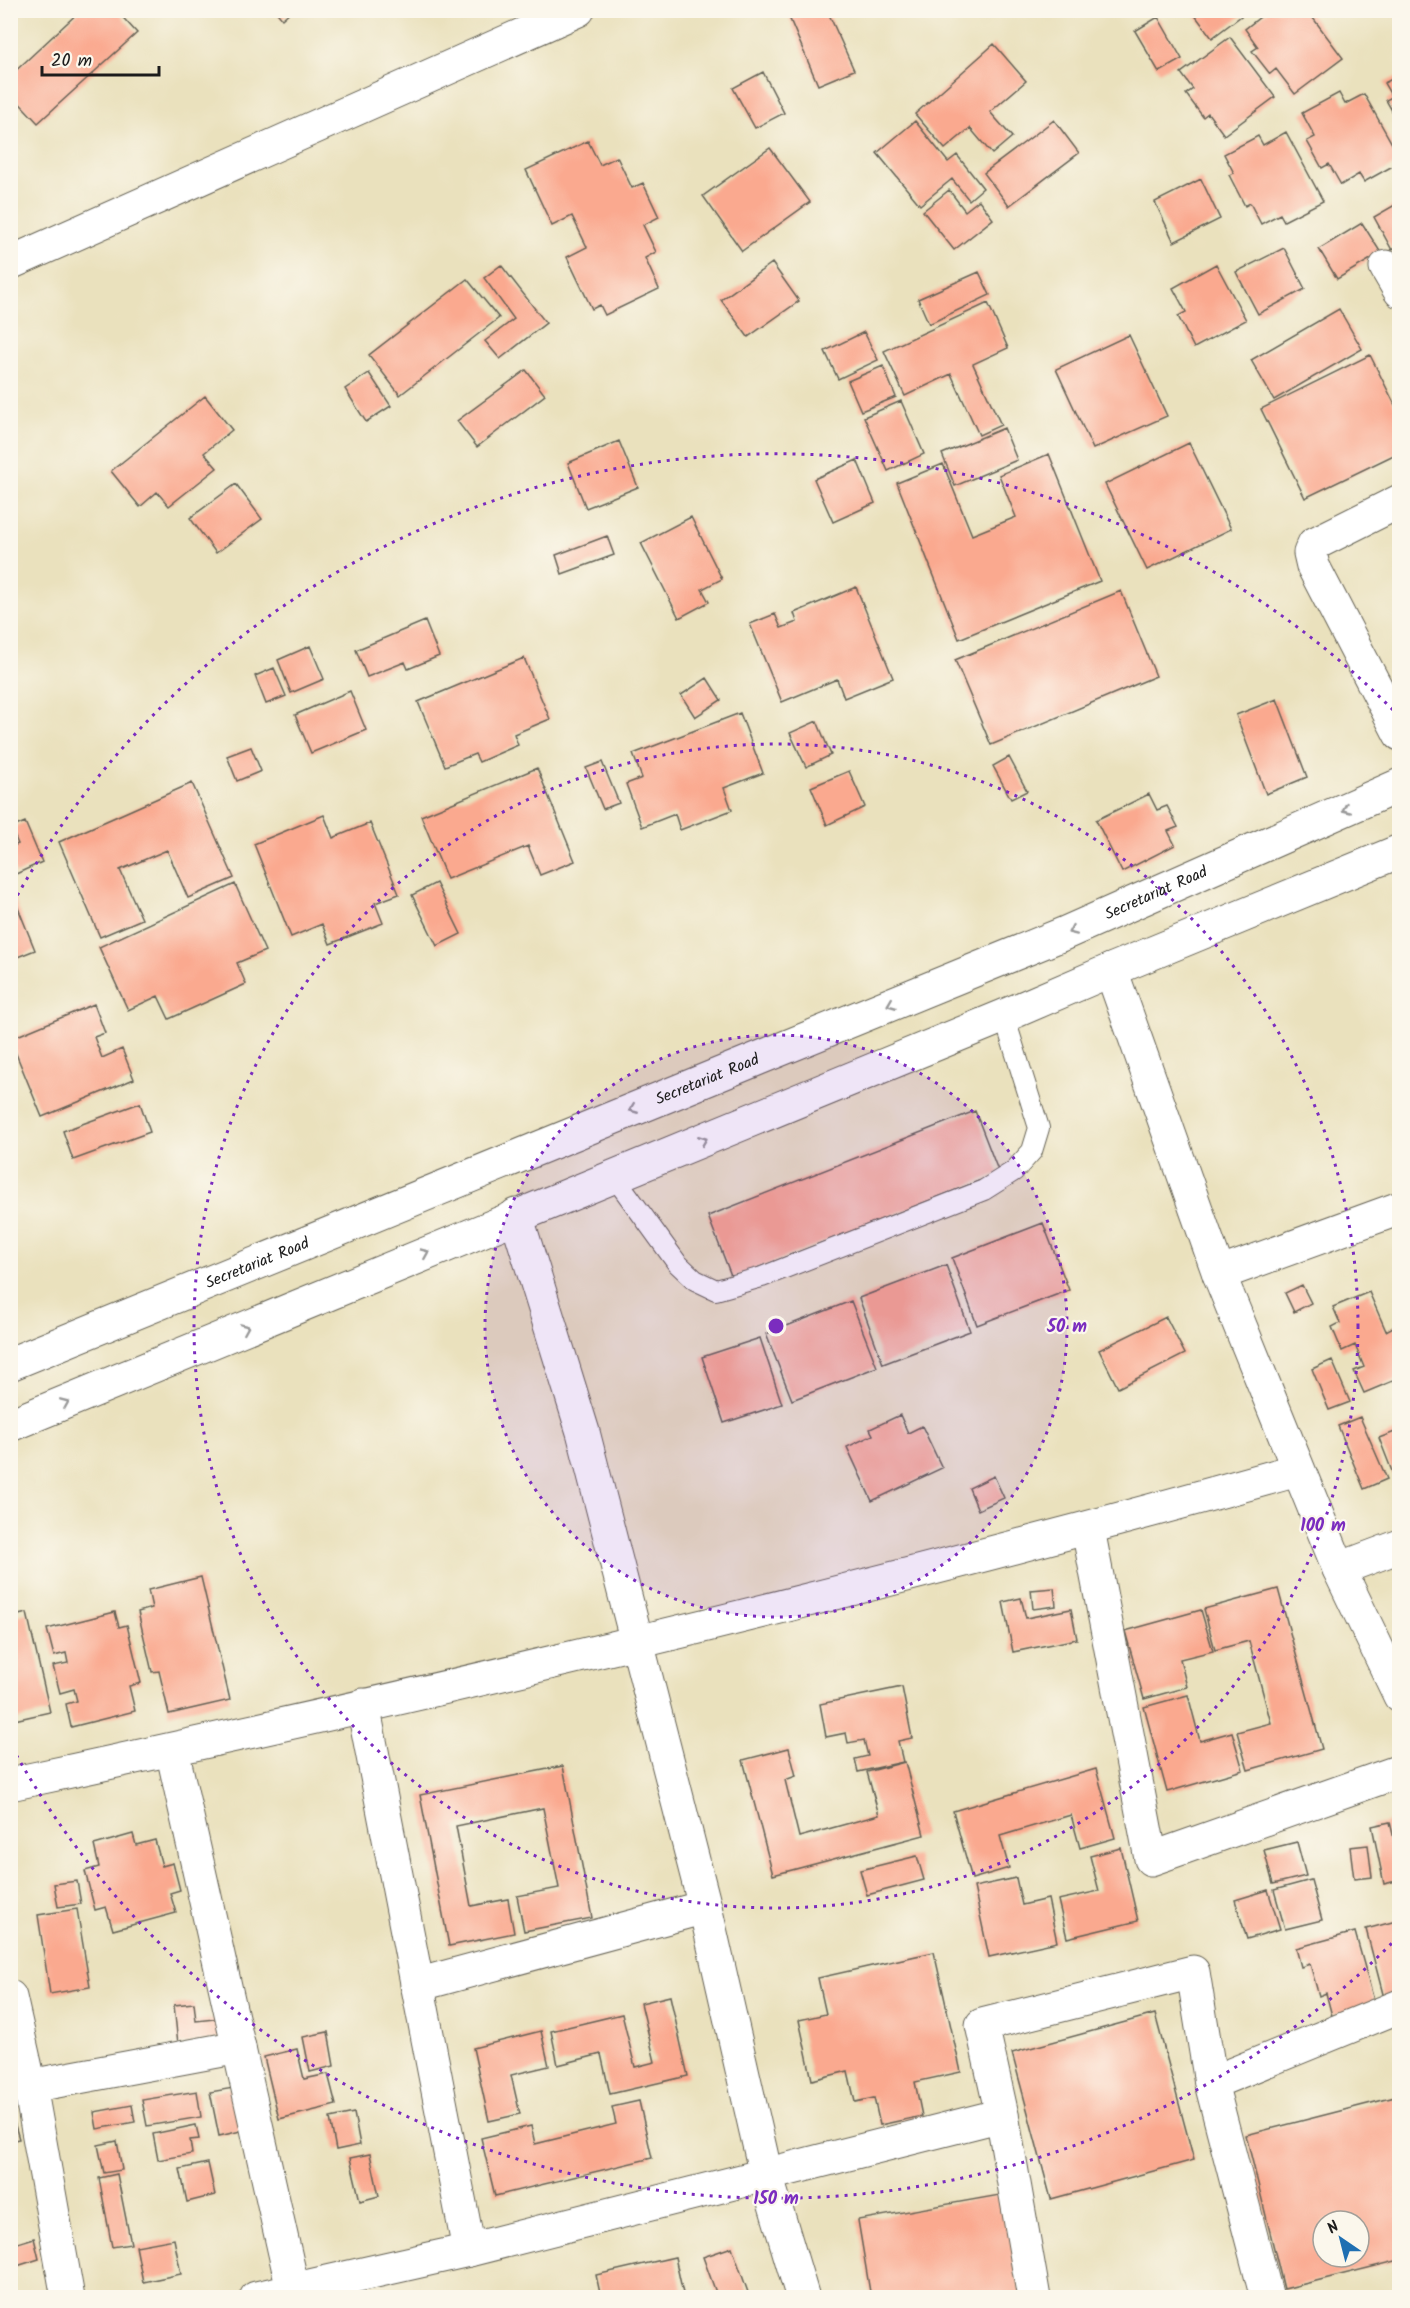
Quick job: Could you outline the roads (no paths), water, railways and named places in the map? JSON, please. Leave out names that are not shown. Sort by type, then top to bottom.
[{"type":"street","points":[[10,263],[578,10]]},
{"type":"street","points":[[1400,501],[1314,544],[1310,553],[1313,566],[1400,734]]},
{"type":"street","name":"Secretariat Road","points":[[10,1364],[1063,934],[1400,785]]},
{"type":"street","points":[[10,1425],[516,1215],[1004,1017],[1111,970],[1400,851]]},
{"type":"street","points":[[1111,970],[1219,1274],[1297,1470],[1339,1569],[1400,1696]]},
{"type":"street","points":[[1219,1274],[1400,1208]]},
{"type":"street","points":[[516,1215],[583,1432],[705,1907],[766,2175],[803,2298]]},
{"type":"street","points":[[10,1784],[172,1750],[638,1642],[1088,1529],[1297,1470]]},
{"type":"street","points":[[1088,1529],[1150,1859],[1400,1771]]},
{"type":"street","points":[[1339,1569],[1400,1546]]},
{"type":"street","points":[[363,1705],[469,2250]]},
{"type":"street","points":[[172,1750],[294,2293]]},
{"type":"street","points":[[417,1985],[705,1907]]},
{"type":"street","points":[[1034,2298],[1002,2115],[982,2025],[1193,1972],[1211,2083],[1267,2298]]},
{"type":"street","points":[[10,1997],[30,2086],[68,2298]]},
{"type":"street","points":[[1211,2083],[1400,2007]]},
{"type":"street","points":[[30,2086],[239,2047]]},
{"type":"street","points":[[256,2298],[294,2293],[1002,2115]]},
{"type":"lane","points":[[614,1176],[678,1263],[695,1280],[716,1290],[762,1277],[984,1190],[1020,1165],[1032,1151],[1039,1128],[1004,1017]]}]
